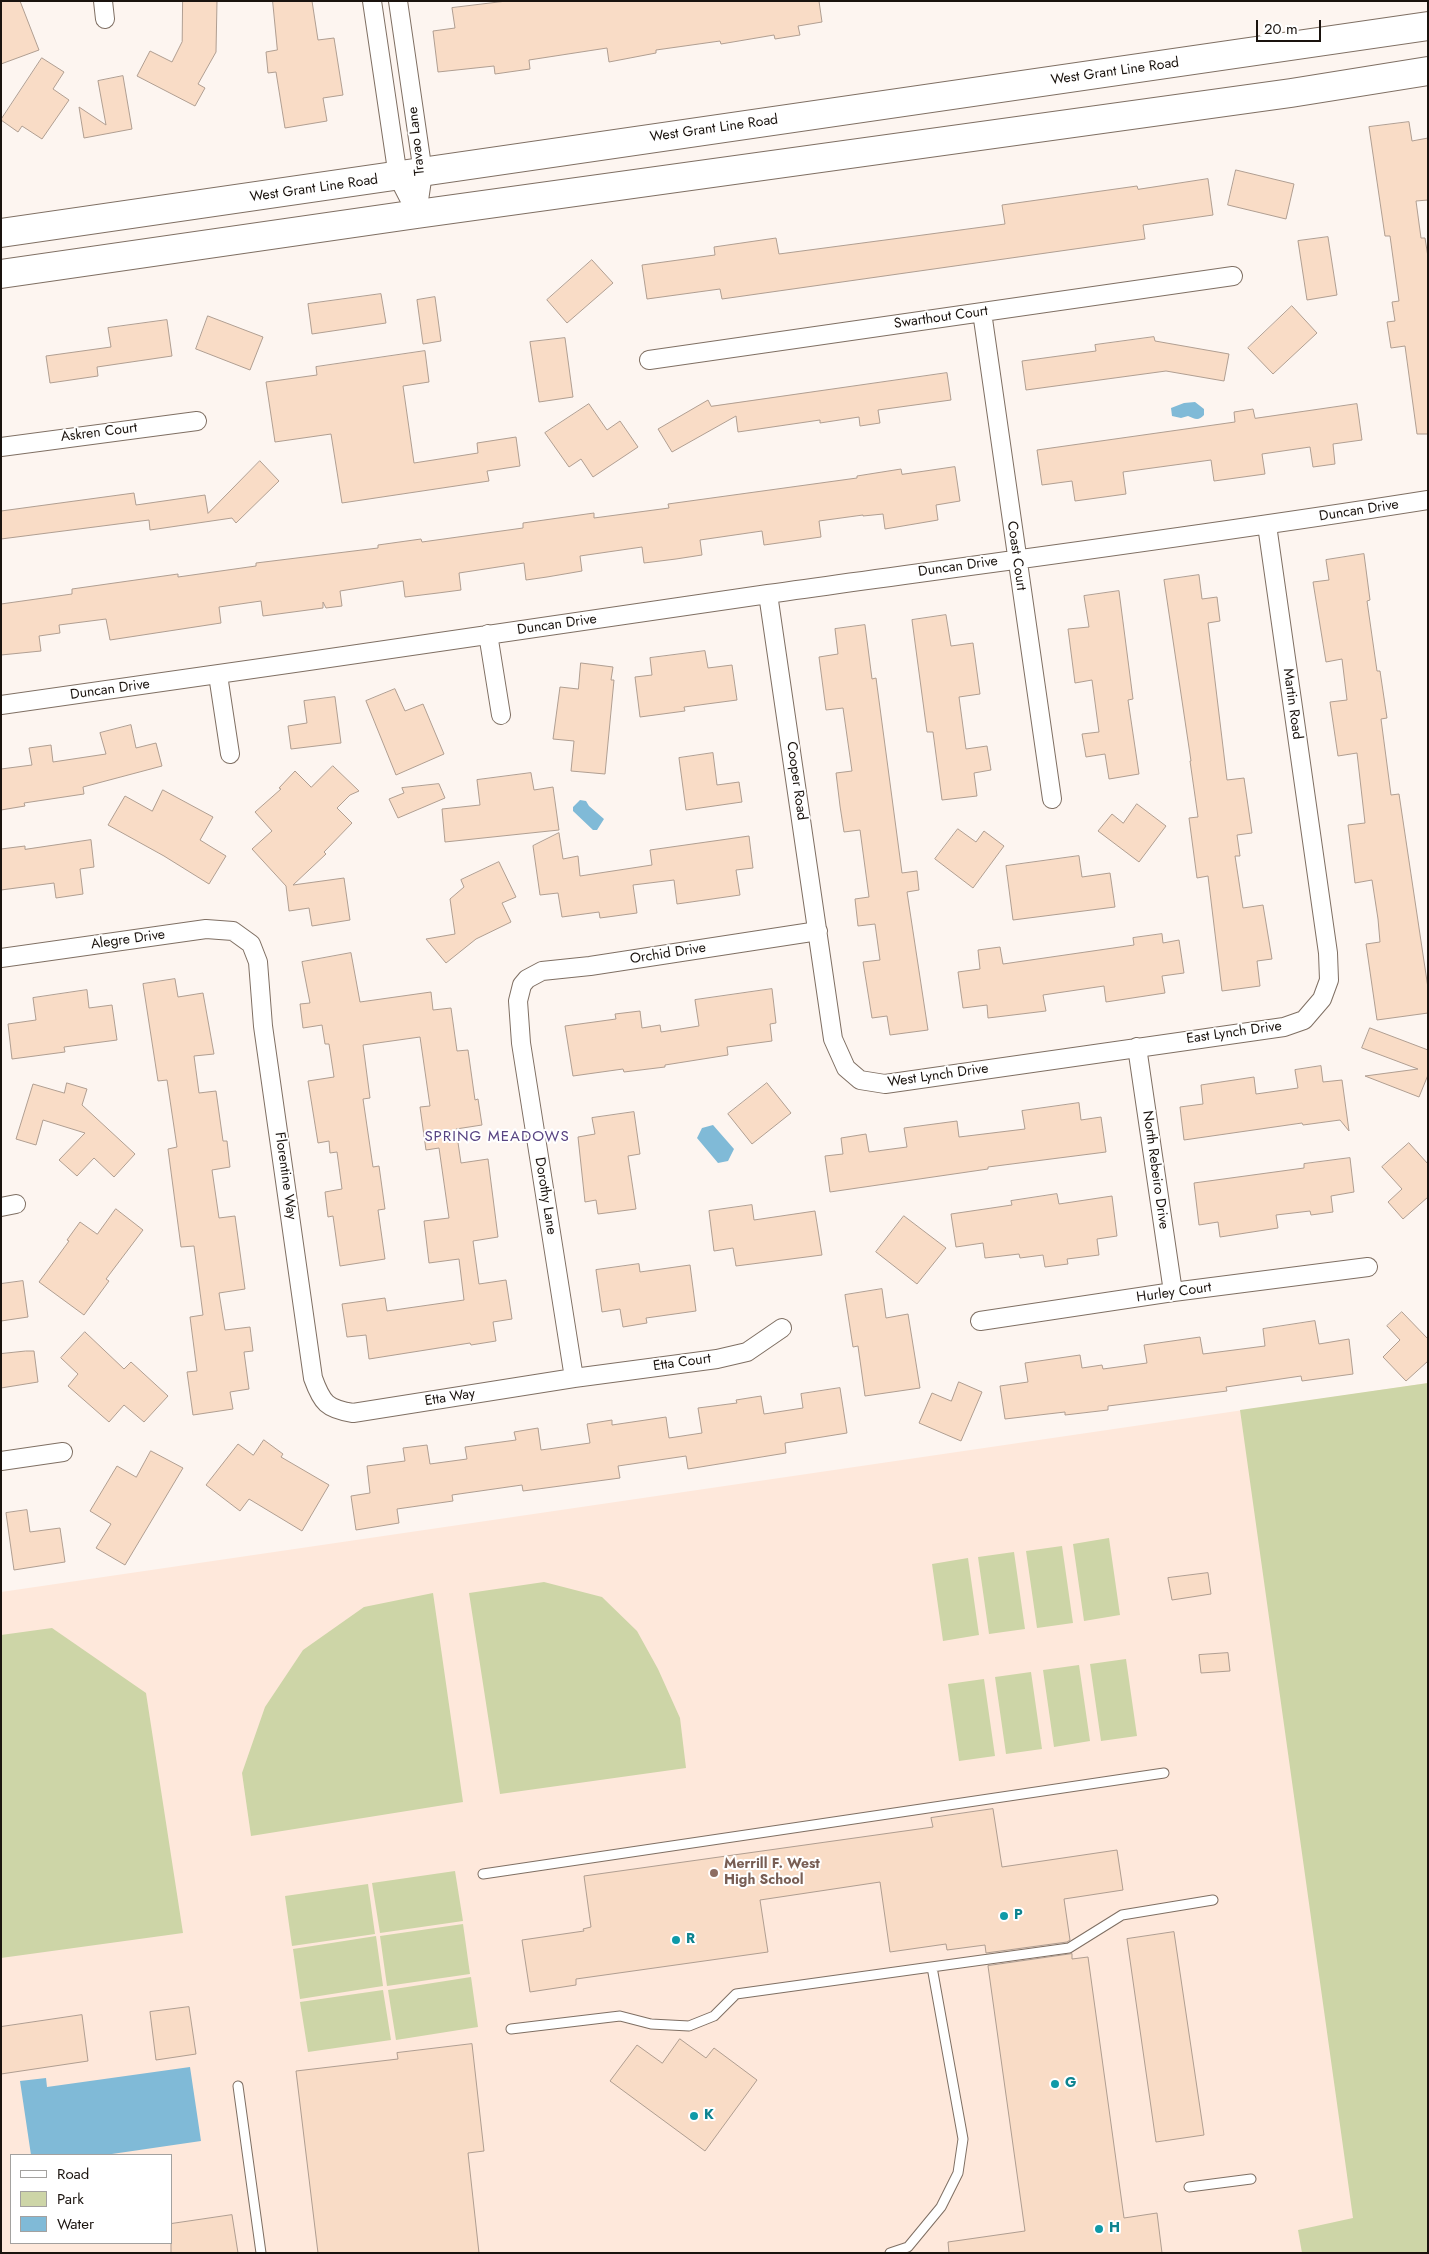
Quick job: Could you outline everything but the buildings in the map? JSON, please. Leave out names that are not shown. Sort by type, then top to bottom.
[{"type":"main road","name":"West Grant Line Road","points":[[1,234],[1428,26]]},
{"type":"main road","points":[[1,274],[417,214],[1291,93],[1428,70]]},
{"type":"street","points":[[103,1],[105,19]]},
{"type":"street","name":"Travao Lane","points":[[372,1],[411,175],[417,214]]},
{"type":"street","name":"Travao Lane","points":[[398,1],[411,175],[417,214]]},
{"type":"street","name":"Swarthout Court","points":[[649,360],[1233,276]]},
{"type":"street","name":"Coast Court","points":[[982,312],[1052,799]]},
{"type":"street","name":"Askren Court","points":[[1,447],[197,421]]},
{"type":"street","name":"Duncan Drive","points":[[1,705],[768,594],[1267,525],[1428,500]]},
{"type":"street","name":"Martin Road","points":[[1267,525],[1318,882]]},
{"type":"street","name":"Cooper Road","points":[[768,594],[823,967]]},
{"type":"street","points":[[488,634],[501,715]]},
{"type":"street","points":[[218,675],[230,754]]},
{"type":"street","name":"East Lynch Drive","points":[[1137,1047],[1284,1028],[1304,1020],[1322,999],[1329,980],[1318,882]]},
{"type":"street","name":"Alegre Drive","points":[[1,958],[206,929],[233,931],[251,944]]},
{"type":"street","name":"Orchid Drive","points":[[522,985],[527,979],[542,971],[590,966],[818,931]]},
{"type":"street","name":"Florentine Way","points":[[251,944],[258,962],[263,1026],[313,1378],[320,1397],[327,1405]]},
{"type":"street","name":"West Lynch Drive","points":[[823,967],[833,1039],[846,1068],[860,1080],[884,1084],[1137,1047]]},
{"type":"street","name":"Dorothy Lane","points":[[522,985],[518,1001],[521,1043],[574,1378]]},
{"type":"street","name":"North Rebeiro Drive","points":[[1137,1047],[1173,1292]]},
{"type":"street","name":"Hurley Court","points":[[980,1321],[1173,1292],[1368,1267]]},
{"type":"street","name":"Etta Court","points":[[574,1378],[724,1357],[747,1352],[782,1328]]},
{"type":"street","name":"Etta Way","points":[[327,1405],[339,1411],[353,1413],[574,1378]]},
{"type":"street","points":[[1,1461],[63,1452]]},
{"type":"lane","points":[[483,1874],[1164,1773]]},
{"type":"lane","points":[[511,2029],[620,2016],[651,2024],[689,2026],[714,2016],[736,1994],[1069,1948],[1122,1915],[1212,1900]]},
{"type":"lane","points":[[890,2253],[908,2247],[941,2207],[958,2173],[963,2139],[932,1967]]},
{"type":"lane","points":[[238,2086],[261,2253]]},
{"type":"lane","points":[[1189,2187],[1252,2179]]},
{"type":"shaded area","name":"Merrill F. West High School","points":[[1428,1383],[1428,2253],[1,2253],[1,1592]]},
{"type":"green space","points":[[1428,1383],[1428,2253],[1302,2253],[1298,2230],[1353,2218],[1240,1410]]},
{"type":"green space","points":[[1109,1538],[1120,1615],[1084,1621],[1073,1544]]},
{"type":"green space","points":[[1062,1546],[1073,1623],[1037,1628],[1026,1551]]},
{"type":"green space","points":[[1014,1552],[1025,1629],[989,1634],[978,1557]]},
{"type":"green space","points":[[968,1558],[979,1635],[943,1641],[932,1564]]},
{"type":"green space","points":[[544,1582],[602,1597],[637,1631],[658,1669],[680,1718],[686,1768],[500,1794],[469,1593]]},
{"type":"green space","points":[[433,1593],[463,1802],[251,1836],[242,1773],[265,1707],[303,1650],[364,1607]]},
{"type":"green space","points":[[52,1628],[146,1693],[183,1933],[1,1958],[1,1635]]},
{"type":"green space","points":[[1126,1659],[1137,1736],[1101,1741],[1090,1664]]},
{"type":"green space","points":[[1079,1665],[1090,1741],[1054,1747],[1043,1670]]},
{"type":"green space","points":[[1031,1672],[1042,1749],[1006,1754],[995,1677]]},
{"type":"green space","points":[[984,1679],[995,1756],[959,1761],[948,1684]]},
{"type":"green space","points":[[455,1871],[463,1921],[380,1933],[372,1883]]},
{"type":"green space","points":[[368,1884],[375,1934],[292,1946],[285,1896]]},
{"type":"green space","points":[[463,1924],[470,1974],[387,1986],[380,1936]]},
{"type":"green space","points":[[376,1936],[383,1986],[300,1999],[293,1949]]},
{"type":"green space","points":[[471,1977],[478,2027],[396,2040],[388,1990]]},
{"type":"green space","points":[[383,1990],[391,2040],[308,2052],[300,2002]]},
{"type":"water","points":[[1195,402],[1204,409],[1204,415],[1200,418],[1172,416],[1171,408],[1184,403]]},
{"type":"water","points":[[580,800],[586,801],[604,819],[597,830],[593,830],[573,811],[573,807]]},
{"type":"water","points":[[713,1125],[734,1149],[728,1161],[718,1163],[697,1138],[702,1128]]},
{"type":"water","points":[[190,2067],[201,2141],[112,2154],[31,2154],[20,2081],[46,2078],[47,2087]]},
{"type":"place","name":"Merrill F. West High School","points":[[714,1873]]},
{"type":"place","name":"P","points":[[1004,1916]]},
{"type":"place","name":"R","points":[[676,1940]]},
{"type":"place","name":"G","points":[[1055,2084]]},
{"type":"place","name":"K","points":[[694,2116]]},
{"type":"place","name":"H","points":[[1099,2229]]},
{"type":"district","name":"SPRING MEADOWS","points":[[497,1137]]}]
